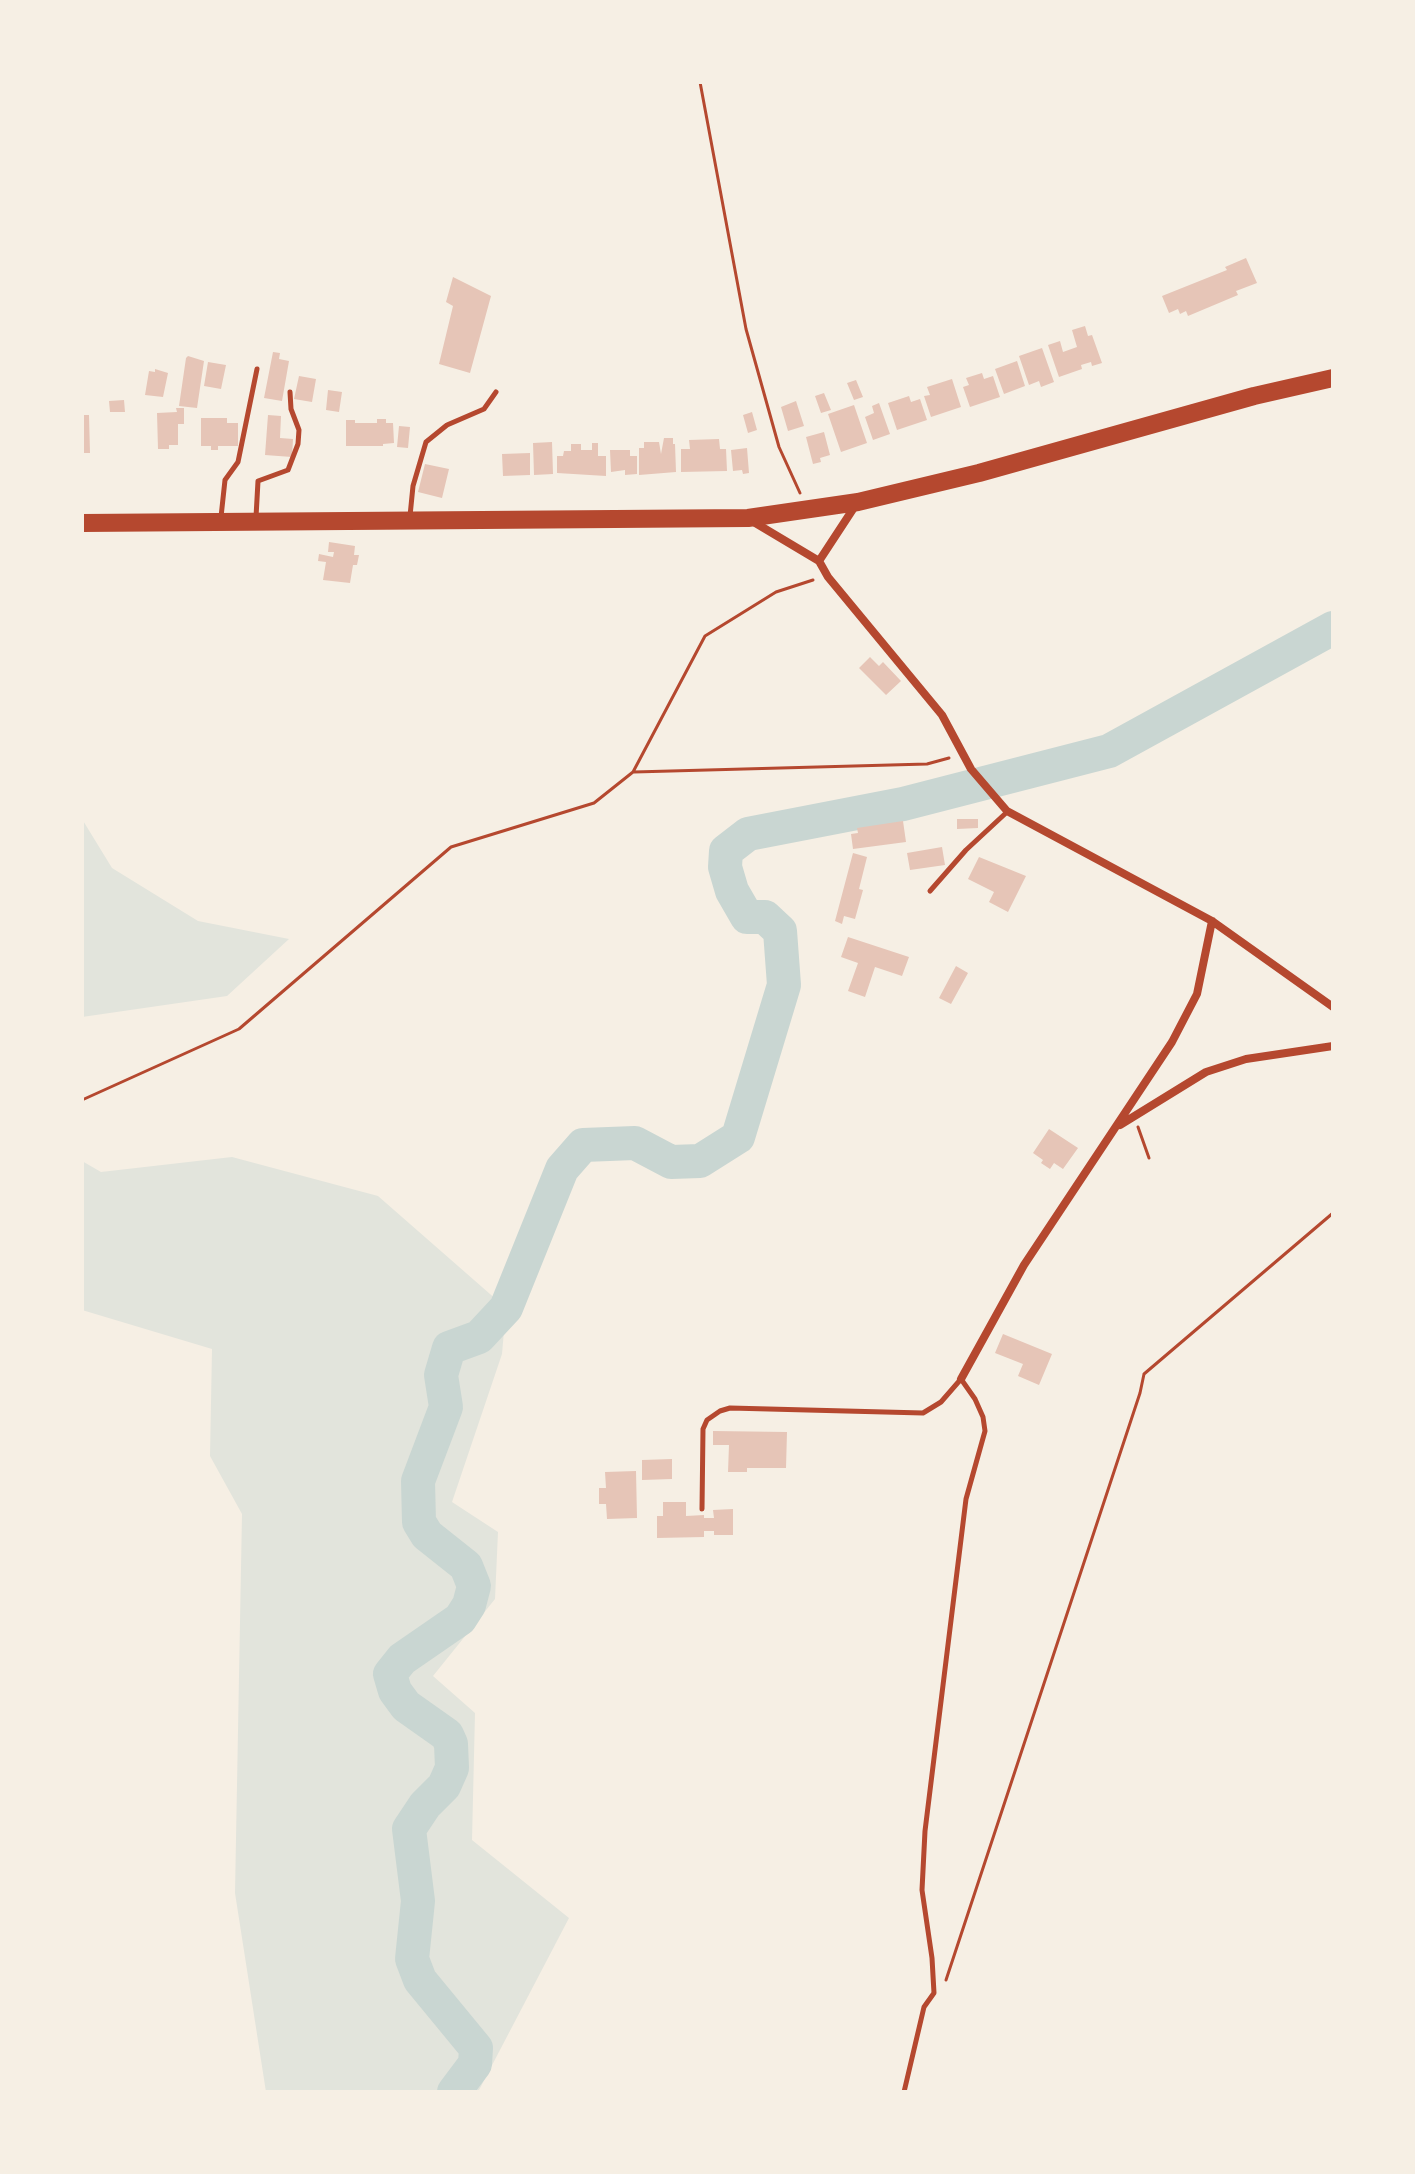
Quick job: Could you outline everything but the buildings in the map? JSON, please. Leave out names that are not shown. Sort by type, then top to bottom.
[{"type":"main road","points":[[82,523],[748,518],[809,511],[979,473],[1254,396],[1333,378]]},
{"type":"street","points":[[819,561],[858,502]]},
{"type":"street","points":[[748,518],[819,561],[828,577],[942,715],[971,769],[1007,811],[1212,921],[1333,1007]]},
{"type":"street","points":[[961,1379],[1024,1265],[1172,1042],[1197,994],[1212,921]]},
{"type":"street","points":[[1117,1126],[1206,1072],[1246,1059],[1333,1046]]},
{"type":"lane","points":[[220,522],[225,480],[238,462],[257,369]]},
{"type":"lane","points":[[256,522],[258,481],[288,470],[298,444],[299,430],[291,409],[290,392]]},
{"type":"lane","points":[[409,521],[413,486],[426,442],[447,425],[484,409],[496,392]]},
{"type":"lane","points":[[930,891],[966,850],[1007,811]]},
{"type":"lane","points":[[702,1509],[703,1429],[714,1414],[730,1408],[923,1413],[941,1402],[961,1379],[983,1417],[985,1431],[966,1499],[925,1831],[922,1890],[934,1993],[924,2007],[904,2092]]},
{"type":"path","points":[[700,82],[746,329],[779,447],[809,511]]},
{"type":"path","points":[[82,1100],[239,1029],[451,847],[594,803],[633,772],[705,636],[776,592],[828,577]]},
{"type":"path","points":[[633,772],[927,764],[943,758],[965,759]]},
{"type":"path","points":[[1133,1116],[1149,1158]]},
{"type":"path","points":[[944,1982],[1101,1513],[1144,1374],[1333,1213]]},
{"type":"shaded area","points":[[82,819],[112,868],[198,921],[289,939],[227,996],[82,1017]]},
{"type":"shaded area","points":[[232,1157],[378,1196],[506,1308],[502,1354],[452,1502],[498,1532],[495,1599],[433,1676],[475,1713],[472,1840],[569,1918],[478,2092],[266,2092],[235,1893],[242,1514],[210,1456],[212,1349],[82,1310],[82,1161],[101,1172]]},
{"type":"waterway","points":[[454,2092],[475,2064],[476,2048],[420,1980],[412,1959],[418,1901],[409,1829],[425,1805],[444,1786],[452,1768],[451,1744],[447,1735],[406,1706],[395,1691],[390,1674],[402,1659],[460,1619],[469,1605],[474,1586],[466,1566],[427,1535],[419,1522],[418,1481],[446,1407],[441,1375],[449,1348],[479,1337],[506,1308],[562,1169],[583,1145],[635,1143],[671,1162],[700,1161],[738,1137],[784,985],[780,931],[765,917],[747,917],[732,891],[725,867],[726,851],[748,834],[903,804],[1109,751],[1333,628]]}]
